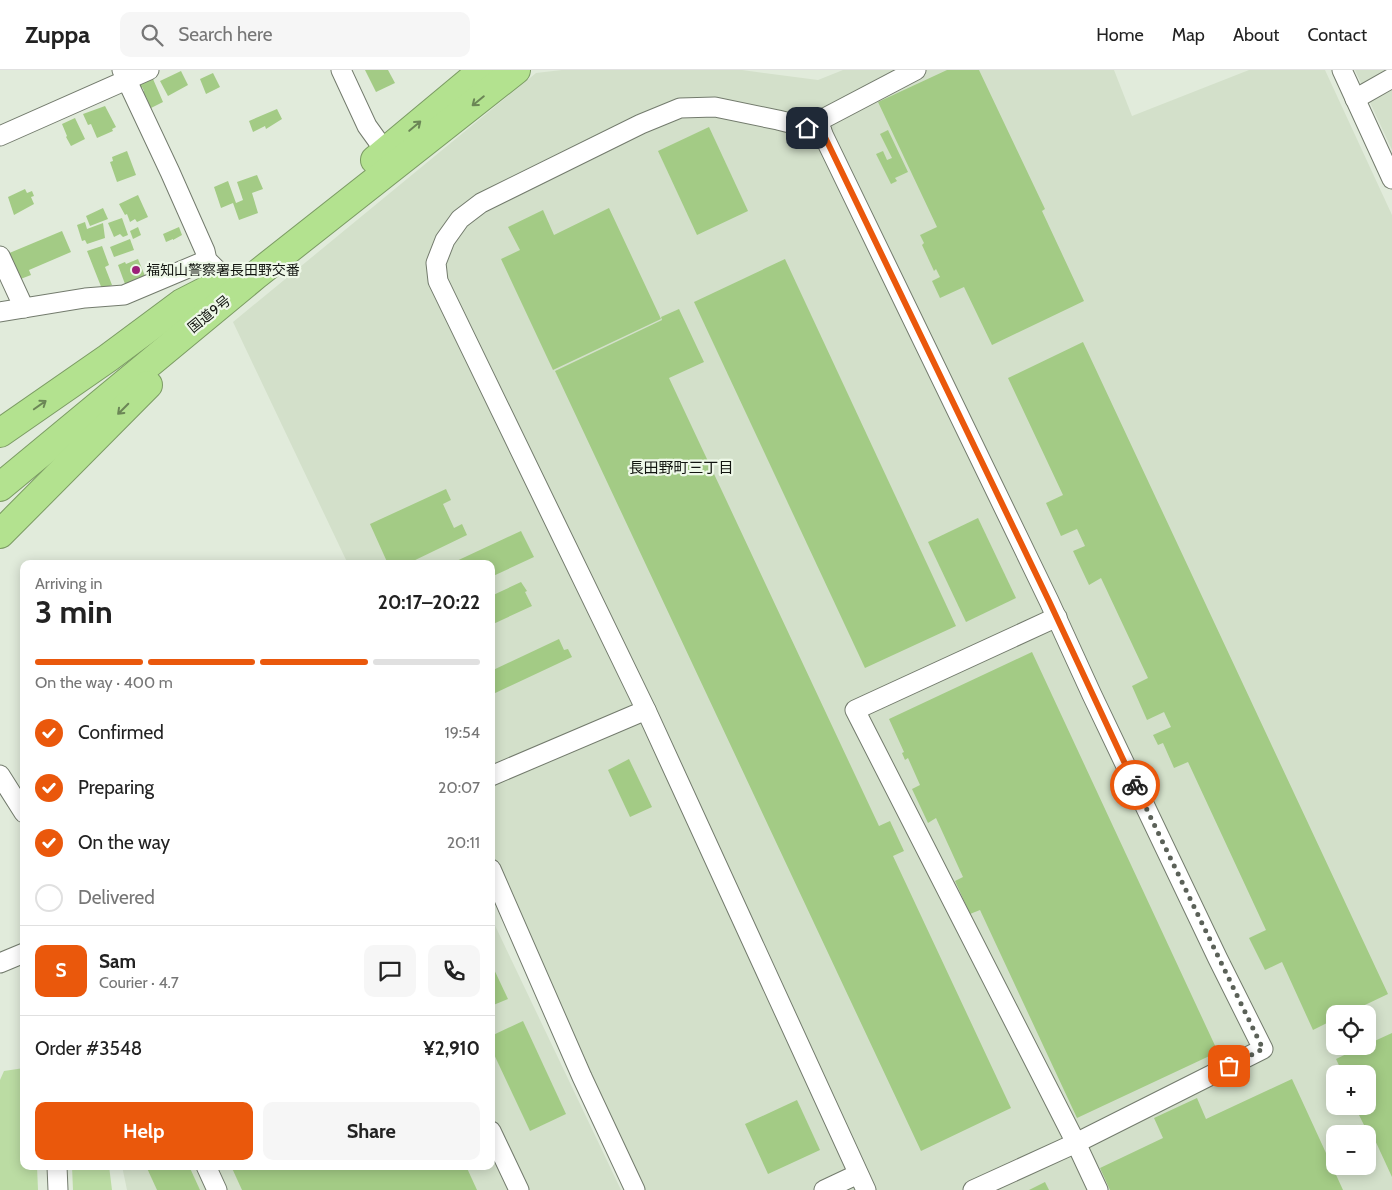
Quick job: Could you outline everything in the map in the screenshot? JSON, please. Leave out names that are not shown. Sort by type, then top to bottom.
[{"type":"highway","name":"国道9号","points":[[0,470],[227,280],[318,209],[483,70]]},
{"type":"highway","name":"国道9号","points":[[0,487],[256,276],[516,70]]},
{"type":"highway","points":[[0,534],[256,276]]},
{"type":"highway","points":[[0,433],[108,358],[182,303],[227,280]]},
{"type":"street","points":[[0,136],[125,75],[149,70]]},
{"type":"street","points":[[341,70],[367,126],[385,151]]},
{"type":"street","points":[[916,70],[817,122],[1263,1049],[1076,1143],[973,1190]]},
{"type":"street","points":[[1342,70],[1392,179]]},
{"type":"street","points":[[125,75],[174,180],[205,251],[207,260],[227,280]]},
{"type":"street","points":[[1355,99],[1392,78]]},
{"type":"street","points":[[822,131],[715,107],[680,108],[641,124],[482,203],[460,219],[445,240],[436,263],[438,281],[646,710],[862,1182],[824,1190]]},
{"type":"street","points":[[0,256],[24,308]]},
{"type":"street","points":[[0,312],[85,298],[124,294],[207,260]]},
{"type":"street","points":[[1057,618],[855,710],[1076,1143],[1098,1190]]},
{"type":"street","points":[[495,774],[646,710]]},
{"type":"street","points":[[0,776],[20,807]]},
{"type":"street","points":[[495,878],[582,1076],[635,1190]]},
{"type":"street","points":[[0,963],[20,955]]},
{"type":"street","points":[[495,1139],[519,1190]]},
{"type":"street","points":[[57,1170],[58,1190]]},
{"type":"street","points":[[208,1170],[217,1190]]},
{"type":"shaded area","points":[[562,70],[742,70],[818,80],[843,70],[1114,70],[1132,116],[1249,70],[1325,70],[1392,215],[1392,1190],[644,1190],[495,875],[495,560],[346,560],[233,322],[536,73]]},
{"type":"shaded area","points":[[1355,70],[1392,70],[1392,150]]},
{"type":"shaded area","points":[[495,925],[621,1190],[127,1190],[123,1170],[495,1170]]},
{"type":"green space","points":[[20,1069],[20,1170],[37,1170],[38,1190],[0,1190],[0,1080],[4,1071]]},
{"type":"green space","points":[[72,1170],[110,1170],[112,1190],[73,1190]]},
{"type":"building","points":[[365,70],[388,70],[395,83],[376,92]]},
{"type":"building","points":[[947,70],[979,70],[1045,209],[1042,211],[1084,301],[992,345],[964,287],[940,298],[932,281],[940,277],[936,269],[934,271],[922,245],[924,243],[920,235],[937,227],[878,102]]},
{"type":"building","points":[[181,71],[188,85],[168,96],[160,81]]},
{"type":"building","points":[[213,73],[220,87],[206,94],[200,79]]},
{"type":"building","points":[[153,79],[163,102],[151,108],[146,97],[143,98],[141,93],[144,91],[138,83]]},
{"type":"building","points":[[105,106],[116,127],[112,129],[113,131],[97,138],[91,124],[88,125],[83,114]]},
{"type":"building","points":[[277,109],[282,119],[266,129],[265,126],[253,132],[249,121]]},
{"type":"building","points":[[75,118],[85,139],[71,146],[62,124]]},
{"type":"building","points":[[709,127],[748,211],[697,235],[658,151]]},
{"type":"building","points":[[888,130],[908,172],[895,178],[897,181],[891,184],[876,154],[883,151],[887,160],[892,158],[880,134]]},
{"type":"building","points":[[127,151],[136,175],[117,182],[110,162],[113,161],[112,157]]},
{"type":"building","points":[[257,175],[263,189],[252,193],[258,213],[239,220],[233,203],[221,208],[214,187],[228,181],[236,203],[243,200],[237,182]]},
{"type":"building","points":[[25,189],[27,193],[32,191],[34,196],[31,197],[34,204],[14,215],[8,197]]},
{"type":"building","points":[[138,195],[148,217],[137,222],[135,219],[130,222],[127,214],[125,215],[119,204]]},
{"type":"building","points":[[103,208],[108,219],[90,226],[86,216]]},
{"type":"building","points":[[609,208],[661,319],[553,370],[501,259],[520,250],[508,227],[543,210],[554,235]]},
{"type":"building","points":[[122,218],[128,235],[123,237],[120,234],[114,237],[108,223]]},
{"type":"building","points":[[85,222],[87,229],[103,223],[105,238],[87,244],[85,240],[82,241],[77,225]]},
{"type":"building","points":[[138,227],[141,235],[133,239],[130,231]]},
{"type":"building","points":[[179,227],[182,235],[166,242],[163,234]]},
{"type":"building","points":[[62,231],[71,252],[29,270],[31,275],[18,280],[7,254]]},
{"type":"building","points":[[130,239],[134,250],[114,257],[110,247]]},
{"type":"building","points":[[102,246],[109,265],[105,267],[112,285],[102,289],[87,251]]},
{"type":"building","points":[[138,259],[145,276],[125,284],[118,265]]},
{"type":"building","points":[[785,259],[956,626],[865,668],[694,302]]},
{"type":"building","points":[[679,309],[704,362],[669,378],[879,826],[890,821],[904,851],[893,856],[1011,1108],[921,1151],[555,371],[662,320],[661,317]]},
{"type":"building","points":[[1083,342],[1388,994],[1365,1005],[1326,1005],[1326,1024],[1313,1030],[1282,962],[1265,970],[1249,938],[1266,930],[1188,762],[1174,768],[1163,743],[1158,745],[1153,735],[1171,727],[1164,712],[1147,720],[1132,686],[1148,678],[1101,578],[1089,585],[1073,551],[1085,546],[1077,529],[1061,536],[1046,503],[1063,495],[1008,378]]},
{"type":"building","points":[[446,489],[451,500],[443,504],[454,528],[462,524],[467,535],[415,560],[386,560],[370,524]]},
{"type":"building","points":[[978,518],[1016,598],[966,622],[928,542]]},
{"type":"building","points":[[521,531],[534,557],[495,575],[495,560],[459,560]]},
{"type":"building","points":[[521,582],[527,591],[525,592],[532,606],[495,623],[495,594]]},
{"type":"building","points":[[559,639],[564,650],[568,649],[572,657],[495,693],[495,669]]},
{"type":"building","points":[[1032,652],[1218,1052],[1077,1118],[980,910],[970,914],[955,881],[963,877],[936,818],[928,823],[912,789],[920,785],[908,758],[905,760],[902,753],[904,752],[889,719]]},
{"type":"building","points":[[629,759],[652,807],[630,817],[608,770]]},
{"type":"building","points":[[495,971],[508,999],[495,1004]]},
{"type":"building","points":[[523,1021],[566,1114],[530,1131],[495,1057],[495,1034]]},
{"type":"building","points":[[1392,1033],[1392,1177],[1376,1142],[1376,1125],[1364,1125],[1359,1115],[1376,1115],[1376,1065],[1339,1065],[1336,1059],[1344,1055],[1376,1055],[1376,1040]]},
{"type":"building","points":[[1292,1079],[1326,1153],[1326,1175],[1336,1175],[1343,1190],[1110,1190],[1100,1168],[1163,1138],[1154,1118],[1197,1098],[1206,1119]]},
{"type":"building","points":[[797,1100],[820,1150],[768,1174],[745,1124]]},
{"type":"building","points":[[148,1170],[191,1170],[200,1190],[157,1190]]},
{"type":"building","points":[[233,1170],[468,1170],[477,1190],[242,1190]]},
{"type":"building","points":[[1045,1182],[1049,1190],[1029,1190]]},
{"type":"way so far","points":[[1135,785],[1263,1049],[1229,1066]]},
{"type":"place","name":"福知山警察署長田野交番","points":[[136,270]]},
{"type":"district","name":"長田野町三丁目","points":[[681,468]]},
{"type":"route","points":[[807,128],[822,131],[1049,601],[1135,785]]}]
